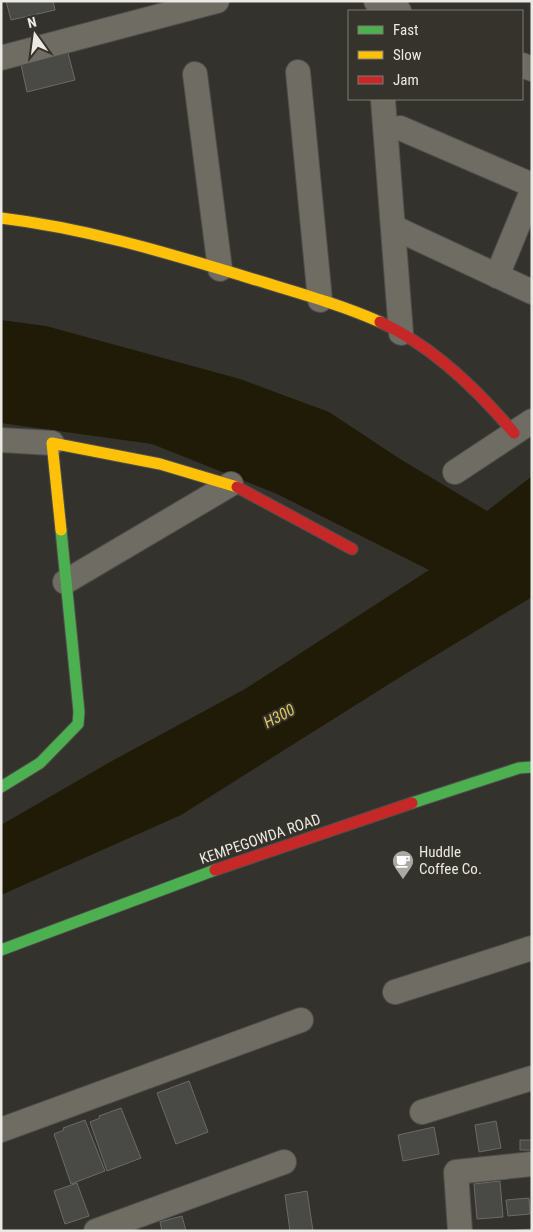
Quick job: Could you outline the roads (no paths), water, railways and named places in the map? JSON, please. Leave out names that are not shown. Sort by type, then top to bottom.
[{"type":"street","points":[[1,58],[217,1]]},
{"type":"street","points":[[376,1],[397,10]]},
{"type":"street","points":[[298,72],[320,300]]},
{"type":"street","points":[[195,74],[220,269]]},
{"type":"street","points":[[383,100],[401,333]]},
{"type":"street","points":[[400,128],[532,185]]},
{"type":"street","points":[[497,276],[532,191]]},
{"type":"street","points":[[1,218],[49,223],[220,269],[320,300],[401,333],[454,370],[496,410],[523,427],[455,472]]},
{"type":"street","points":[[393,227],[532,292]]},
{"type":"street","points":[[1,440],[52,443],[160,464],[231,484],[352,549]]},
{"type":"street","points":[[1,787],[40,762],[78,724],[79,712],[52,443]]},
{"type":"street","points":[[65,582],[231,484]]},
{"type":"street","name":"KEMPEGOWDA ROAD","points":[[1,950],[238,861],[519,768],[532,767]]},
{"type":"street","points":[[396,992],[532,948]]},
{"type":"street","points":[[1,1130],[301,1020]]},
{"type":"street","points":[[422,1112],[532,1078]]},
{"type":"street","points":[[96,1231],[284,1162]]},
{"type":"street","points":[[460,1231],[456,1172],[532,1164]]},
{"type":"water","name":"H300","points":[[1,320],[46,326],[240,379],[329,412],[400,459],[487,511],[532,476],[532,597],[397,679],[181,815],[1,895],[1,825],[110,762],[245,689],[429,570],[277,494],[152,444],[1,423]]},
{"type":"place","name":"Huddle Coffee Co.","points":[[403,880]]}]
